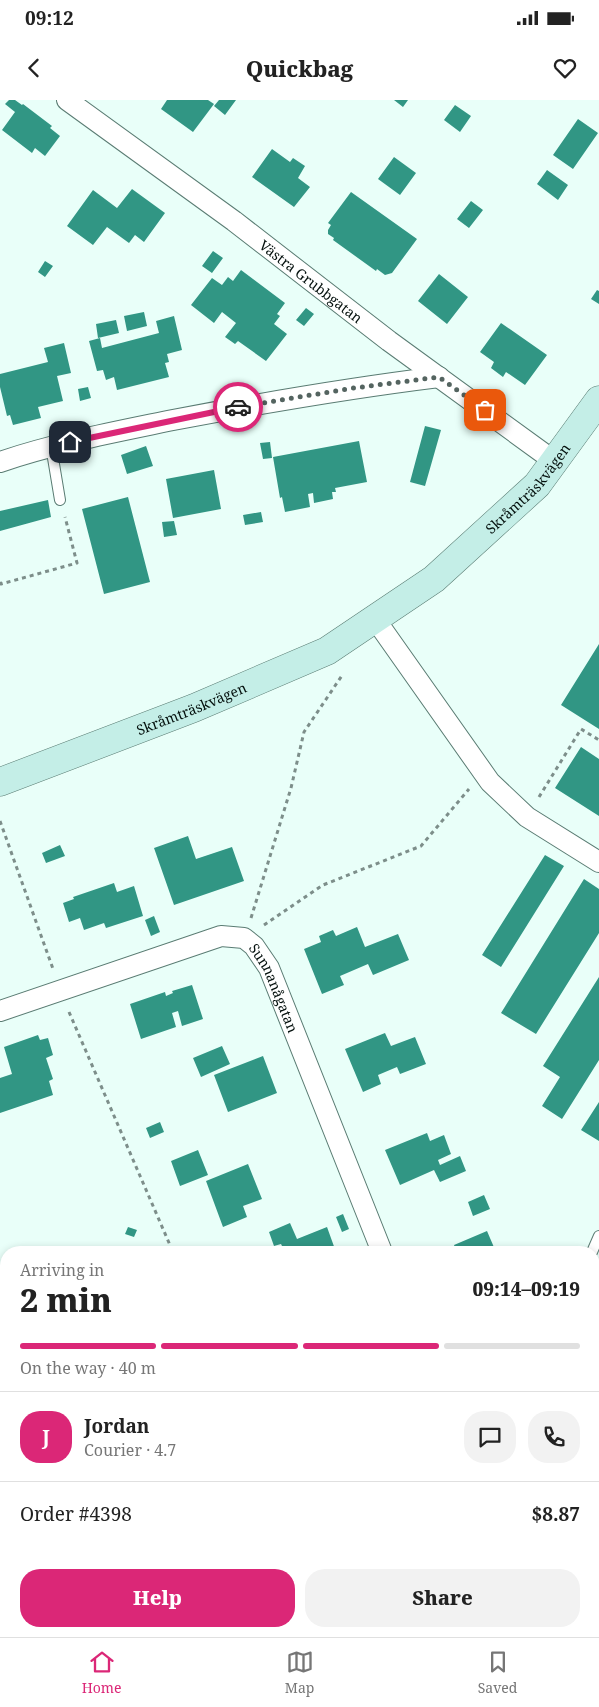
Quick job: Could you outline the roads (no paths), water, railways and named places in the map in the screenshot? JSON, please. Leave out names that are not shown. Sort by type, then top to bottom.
[{"type":"main road","name":"Skråmträskvägen","points":[[0,782],[194,708],[327,651],[434,579],[537,485],[599,400]]},
{"type":"street","name":"Västra Grubbgatan","points":[[67,100],[234,221],[389,341],[554,461]]},
{"type":"street","points":[[0,462],[51,446],[268,401],[439,377]]},
{"type":"street","points":[[375,619],[490,782],[526,817],[599,862]]},
{"type":"street","name":"Sunnanågatan","points":[[0,1011],[221,936],[244,938],[254,946],[269,968],[380,1246]]},
{"type":"lane","points":[[51,446],[60,500]]}]
